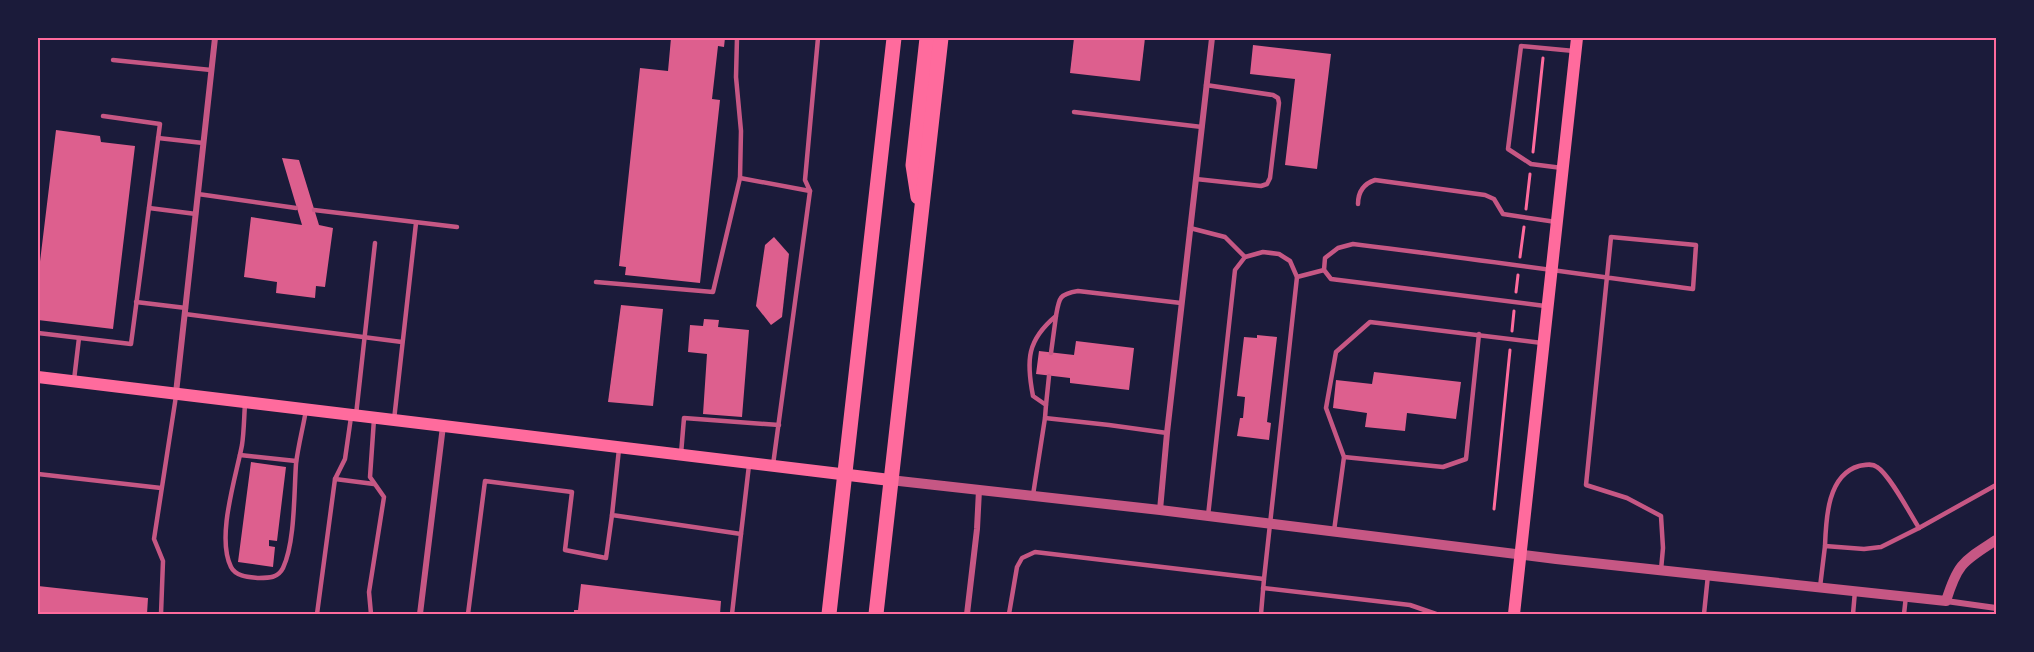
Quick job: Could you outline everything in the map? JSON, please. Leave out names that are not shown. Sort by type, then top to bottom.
[{"type":"highway","points":[[829,615],[894,38]]},
{"type":"highway","points":[[921,214],[913,165],[927,38]]},
{"type":"highway","points":[[876,615],[940,38]]},
{"type":"main road","points":[[1514,615],[1577,38]]},
{"type":"main road","points":[[38,377],[890,480]]},
{"type":"street","points":[[176,393],[215,38]]},
{"type":"street","points":[[1160,510],[1212,38]]},
{"type":"street","points":[[420,615],[443,425]]},
{"type":"street","points":[[890,480],[1996,608]]},
{"type":"street","points":[[967,615],[977,529],[979,489]]},
{"type":"street","points":[[1946,601],[1954,575],[1965,560],[1996,540]]},
{"type":"lane","points":[[596,282],[713,292],[740,178],[741,131],[736,77],[737,38]]},
{"type":"lane","points":[[773,465],[810,191],[805,180],[818,38]]},
{"type":"lane","points":[[1562,168],[1532,164],[1508,149],[1521,46],[1575,51]]},
{"type":"lane","points":[[113,60],[211,70]]},
{"type":"lane","points":[[1196,179],[1261,186],[1267,184],[1270,178],[1280,103],[1273,95],[1206,85]]},
{"type":"lane","points":[[1074,112],[1202,127]]},
{"type":"lane","points":[[38,333],[130,344],[160,124],[103,116]]},
{"type":"lane","points":[[158,138],[203,143]]},
{"type":"lane","points":[[740,178],[810,191]]},
{"type":"lane","points":[[1358,204],[1361,189],[1368,182],[1375,180],[1485,195],[1494,199],[1503,214],[1556,222]]},
{"type":"lane","points":[[198,194],[296,208]]},
{"type":"lane","points":[[149,208],[196,214]]},
{"type":"lane","points":[[314,210],[457,227]]},
{"type":"lane","points":[[394,420],[416,223]]},
{"type":"lane","points":[[1190,228],[1225,237],[1245,257]]},
{"type":"lane","points":[[1547,306],[1331,279],[1324,270],[1325,258],[1338,248],[1353,244],[1551,269],[1608,278],[1693,289],[1696,245],[1611,237],[1608,278],[1586,485],[1627,498],[1661,516],[1663,548],[1661,570]]},
{"type":"lane","points":[[317,615],[335,479],[345,459],[353,415],[365,338],[375,243]]},
{"type":"lane","points":[[1208,516],[1235,270],[1245,257],[1263,252],[1279,254],[1290,261],[1297,277],[1268,523],[1261,615]]},
{"type":"lane","points":[[1297,277],[1324,270]]},
{"type":"lane","points":[[1051,353],[1058,300],[1066,293],[1078,291],[1181,303]]},
{"type":"lane","points":[[136,302],[402,342]]},
{"type":"lane","points":[[1046,405],[1033,396],[1029,378],[1030,354],[1034,339],[1041,328],[1056,316]]},
{"type":"lane","points":[[1334,531],[1344,457],[1326,408],[1336,352],[1370,322],[1543,343]]},
{"type":"lane","points":[[1344,457],[1443,467],[1466,459],[1479,334]]},
{"type":"lane","points":[[74,381],[79,338]]},
{"type":"lane","points":[[1033,495],[1049,375]]},
{"type":"lane","points":[[161,615],[163,561],[154,539],[176,393]]},
{"type":"lane","points":[[246,401],[240,455],[228,507],[227,545],[232,568],[247,577],[270,578],[278,575],[282,569],[289,545],[296,461],[307,409]]},
{"type":"lane","points":[[371,615],[369,592],[384,497],[370,477],[374,417]]},
{"type":"lane","points":[[681,454],[684,418],[778,425]]},
{"type":"lane","points":[[1045,418],[1167,433]]},
{"type":"lane","points":[[468,615],[485,481],[572,492],[565,550],[606,558],[620,447]]},
{"type":"lane","points":[[240,455],[296,461]]},
{"type":"lane","points":[[732,615],[750,463]]},
{"type":"lane","points":[[1820,587],[1826,515],[1833,492],[1842,477],[1856,467],[1870,464],[1877,466],[1886,476],[1919,528]]},
{"type":"lane","points":[[38,474],[161,488]]},
{"type":"lane","points":[[335,479],[374,484]]},
{"type":"lane","points":[[1825,546],[1864,549],[1881,547],[1996,485]]},
{"type":"lane","points":[[612,515],[741,534]]},
{"type":"lane","points":[[1009,615],[1017,567],[1022,558],[1035,552],[1264,579]]},
{"type":"lane","points":[[1704,615],[1708,575]]},
{"type":"lane","points":[[1263,588],[1410,605],[1436,615]]},
{"type":"lane","points":[[1853,615],[1855,591]]},
{"type":"lane","points":[[1904,615],[1906,597]]},
{"type":"building","points":[[671,38],[725,38],[724,47],[718,46],[712,99],[720,100],[700,283],[625,275],[626,267],[619,266],[640,68],[668,71]]},
{"type":"building","points":[[1074,38],[1145,38],[1140,81],[1070,73]]},
{"type":"building","points":[[1253,45],[1331,54],[1317,169],[1285,165],[1295,79],[1250,74]]},
{"type":"building","points":[[56,130],[100,136],[101,142],[135,146],[113,329],[38,320],[38,278]]},
{"type":"building","points":[[282,158],[299,160],[319,225],[333,228],[325,287],[316,286],[315,298],[276,293],[277,282],[244,277],[251,217],[302,225]]},
{"type":"building","points":[[774,237],[789,254],[782,317],[771,325],[756,306],[765,245]]},
{"type":"building","points":[[621,305],[663,309],[653,406],[608,402]]},
{"type":"building","points":[[704,319],[719,320],[718,327],[749,330],[742,417],[703,414],[707,354],[688,352],[690,325],[703,326]]},
{"type":"building","points":[[1257,335],[1277,337],[1267,422],[1271,423],[1269,440],[1237,436],[1240,418],[1243,418],[1245,397],[1237,396],[1244,337],[1257,338]]},
{"type":"building","points":[[1076,341],[1134,348],[1129,390],[1070,383],[1070,378],[1036,374],[1039,351],[1074,355]]},
{"type":"building","points":[[1374,372],[1461,382],[1456,419],[1407,413],[1405,431],[1365,427],[1367,413],[1333,408],[1336,380],[1372,384]]},
{"type":"building","points":[[251,462],[286,467],[277,541],[269,540],[269,546],[275,547],[273,567],[238,562]]},
{"type":"building","points":[[581,584],[721,601],[720,614],[574,614],[574,610],[578,610]]},
{"type":"building","points":[[38,586],[148,598],[147,614],[38,614]]}]
